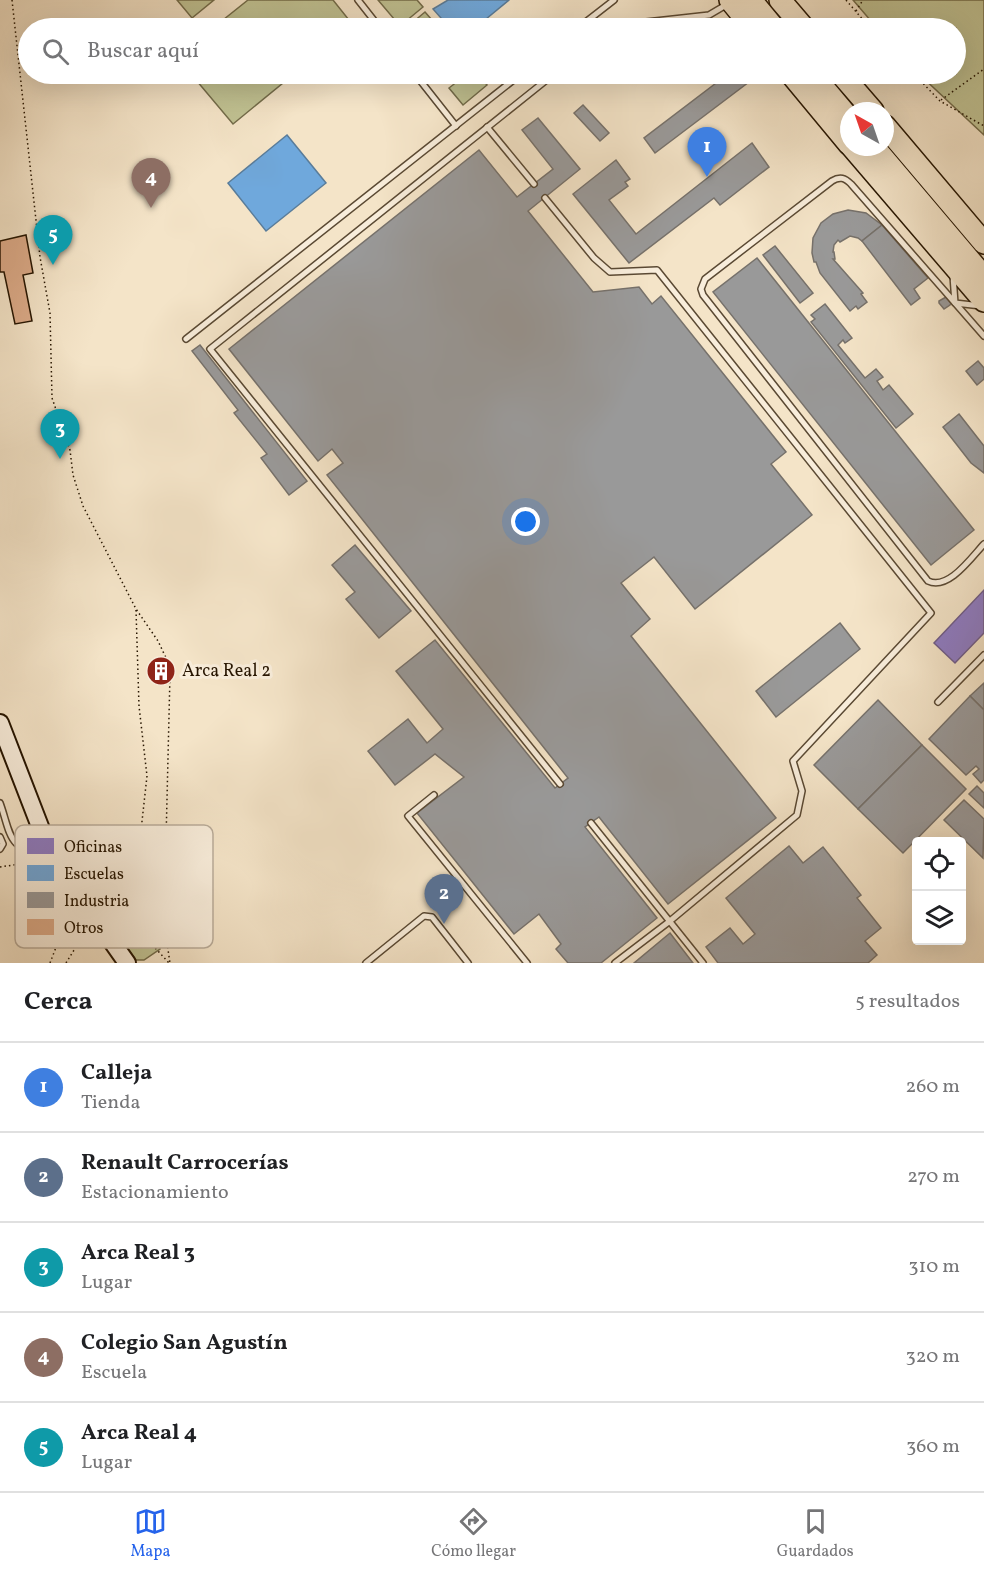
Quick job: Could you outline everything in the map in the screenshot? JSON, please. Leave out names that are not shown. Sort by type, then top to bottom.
[{"type":"highway","points":[[737,0],[747,18]]},
{"type":"highway","points":[[737,0],[761,18]]},
{"type":"highway","points":[[780,0],[795,18]]},
{"type":"highway","points":[[799,84],[840,133]]},
{"type":"highway","points":[[820,84],[840,107]]},
{"type":"highway","points":[[850,84],[865,102]]},
{"type":"highway","points":[[894,137],[984,241]]},
{"type":"highway","points":[[859,156],[984,301]]},
{"type":"highway","points":[[882,156],[984,277]]},
{"type":"street","points":[[0,723],[40,825]]},
{"type":"street","points":[[116,948],[127,963]]},
{"type":"lane","points":[[358,0],[372,18]]},
{"type":"lane","points":[[591,18],[614,0]]},
{"type":"lane","points":[[683,18],[710,15],[737,0]]},
{"type":"lane","points":[[423,84],[456,126]]},
{"type":"lane","points":[[186,339],[508,84]]},
{"type":"lane","points":[[542,84],[210,349],[560,784]]},
{"type":"lane","points":[[488,127],[534,184]]},
{"type":"lane","points":[[984,336],[851,184],[843,178],[832,181],[705,279],[701,289],[703,295],[928,581],[938,584],[950,579],[984,544]]},
{"type":"lane","points":[[545,198],[594,258],[610,272],[657,270],[931,613],[793,761],[802,791],[797,814],[670,921],[615,963]]},
{"type":"lane","points":[[951,262],[955,303]]},
{"type":"lane","points":[[955,303],[984,307]]},
{"type":"lane","points":[[938,702],[984,656]]},
{"type":"lane","points":[[434,795],[408,816],[527,963]]},
{"type":"lane","points":[[0,802],[15,844]]},
{"type":"lane","points":[[591,823],[703,963]]},
{"type":"lane","points":[[0,837],[3,844],[0,849]]},
{"type":"lane","points":[[366,963],[424,916],[432,917],[468,963]]},
{"type":"path","points":[[12,0],[18,55]]},
{"type":"path","points":[[846,0],[861,18]]},
{"type":"path","points":[[855,12],[863,0]]},
{"type":"path","points":[[966,82],[984,69]]},
{"type":"path","points":[[21,84],[40,257],[50,313],[52,398],[70,450],[73,475],[83,506],[136,609],[158,641],[167,660],[170,675],[166,825]]},
{"type":"path","points":[[924,84],[940,101],[984,126]]},
{"type":"path","points":[[940,101],[963,84]]},
{"type":"path","points":[[136,609],[139,706],[147,776],[142,825]]},
{"type":"path","points":[[0,867],[15,864]]},
{"type":"path","points":[[50,963],[56,948]]},
{"type":"path","points":[[66,963],[75,948]]},
{"type":"path","points":[[156,948],[170,963]]},
{"type":"path","points":[[168,948],[170,963]]},
{"type":"green space","points":[[177,0],[214,0],[192,18]]},
{"type":"green space","points":[[248,0],[333,0],[347,18],[226,18]]},
{"type":"green space","points":[[378,0],[417,0],[423,7],[410,18],[393,18]]},
{"type":"green space","points":[[853,0],[984,0],[984,135],[930,84],[966,84],[966,18],[868,18]]},
{"type":"green space","points":[[425,12],[430,18],[418,18]]},
{"type":"green space","points":[[199,84],[282,84],[233,124]]},
{"type":"green space","points":[[454,84],[487,85],[463,105],[449,88]]},
{"type":"green space","points":[[127,948],[160,948],[144,960],[136,960]]},
{"type":"building: Oficinas","points":[[984,590],[984,633],[955,663],[934,643]]},
{"type":"building: Escuelas","points":[[448,0],[509,0],[487,18],[441,18],[433,9]]},
{"type":"building: Escuelas","points":[[287,135],[326,183],[266,231],[228,183]]},
{"type":"building: Industria","points":[[715,84],[746,84],[655,153],[644,138]]},
{"type":"building: Industria","points":[[583,105],[609,133],[600,141],[574,113]]},
{"type":"building: Industria","points":[[538,118],[580,169],[528,211],[593,292],[639,287],[652,304],[661,296],[786,452],[771,464],[812,515],[695,609],[654,557],[621,583],[650,619],[631,636],[776,818],[668,904],[599,817],[585,827],[657,918],[601,963],[568,963],[556,949],[561,944],[539,914],[514,934],[417,813],[464,777],[435,754],[395,785],[368,751],[408,719],[427,743],[443,729],[396,671],[435,640],[555,788],[568,778],[327,475],[343,463],[332,449],[318,461],[229,349],[479,150],[517,197],[553,169],[522,130]]},
{"type":"building: Industria","points":[[752,143],[769,167],[720,205],[714,198],[629,263],[573,194],[616,160],[630,179],[625,182],[628,186],[609,200],[636,234]]},
{"type":"building: Industria","points":[[848,210],[866,213],[882,225],[862,241],[850,236],[840,242],[838,240],[834,245],[835,259],[833,259],[863,293],[861,294],[867,302],[858,309],[856,306],[850,311],[820,273],[812,253],[813,238],[821,223],[833,214]]},
{"type":"building: Industria","points":[[882,225],[928,278],[914,289],[920,298],[911,305],[862,241]]},
{"type":"building: Industria","points":[[775,246],[813,293],[800,303],[763,255]]},
{"type":"building: Industria","points":[[757,258],[974,530],[931,565],[713,292]]},
{"type":"building: Industria","points":[[946,297],[951,303],[944,309],[939,301]]},
{"type":"building: Industria","points":[[825,304],[852,338],[845,343],[843,340],[838,345],[865,378],[876,369],[883,377],[877,381],[883,390],[889,385],[913,414],[896,428],[811,322],[815,319],[811,315]]},
{"type":"building: Industria","points":[[200,345],[307,481],[289,495],[261,458],[267,454],[234,413],[238,410],[192,351]]},
{"type":"building: Industria","points":[[978,361],[984,368],[984,379],[977,385],[966,371]]},
{"type":"building: Industria","points":[[959,414],[984,446],[984,473],[971,463],[943,427]]},
{"type":"building: Industria","points":[[355,545],[411,611],[379,638],[346,599],[355,592],[332,565]]},
{"type":"building: Industria","points":[[840,623],[860,649],[776,717],[756,691]]},
{"type":"building: Industria","points":[[984,683],[984,710],[970,696]]},
{"type":"building: Industria","points":[[970,696],[984,710],[984,780],[981,783],[973,774],[979,769],[976,766],[966,775],[929,739]]},
{"type":"building: Industria","points":[[878,700],[922,745],[858,809],[814,765]]},
{"type":"building: Industria","points":[[922,745],[966,789],[919,837],[912,837],[912,844],[903,853],[858,809]]},
{"type":"building: Industria","points":[[977,786],[984,793],[984,808],[969,794]]},
{"type":"building: Industria","points":[[964,800],[984,819],[983,858],[966,841],[966,837],[961,837],[944,820]]},
{"type":"building: Industria","points":[[789,846],[803,863],[823,847],[861,895],[857,898],[881,928],[865,941],[877,955],[868,963],[718,963],[706,947],[730,928],[743,944],[755,934],[726,898]]},
{"type":"building: Industria","points":[[670,933],[693,963],[634,963]]},
{"type":"building: Otros","points":[[26,235],[33,273],[23,275],[32,321],[15,324],[4,272],[0,272],[0,241]]},
{"type":"place","name":"Calleja","points":[[707,177]]},
{"type":"place","name":"Colegio San Agustín","points":[[151,208]]},
{"type":"place","name":"Arca Real 4","points":[[53,265]]},
{"type":"place","name":"Arca Real 3","points":[[60,459]]},
{"type":"place","name":"Arca Real 2","points":[[161,671]]},
{"type":"place","name":"Renault Carrocerías","points":[[444,924]]}]
